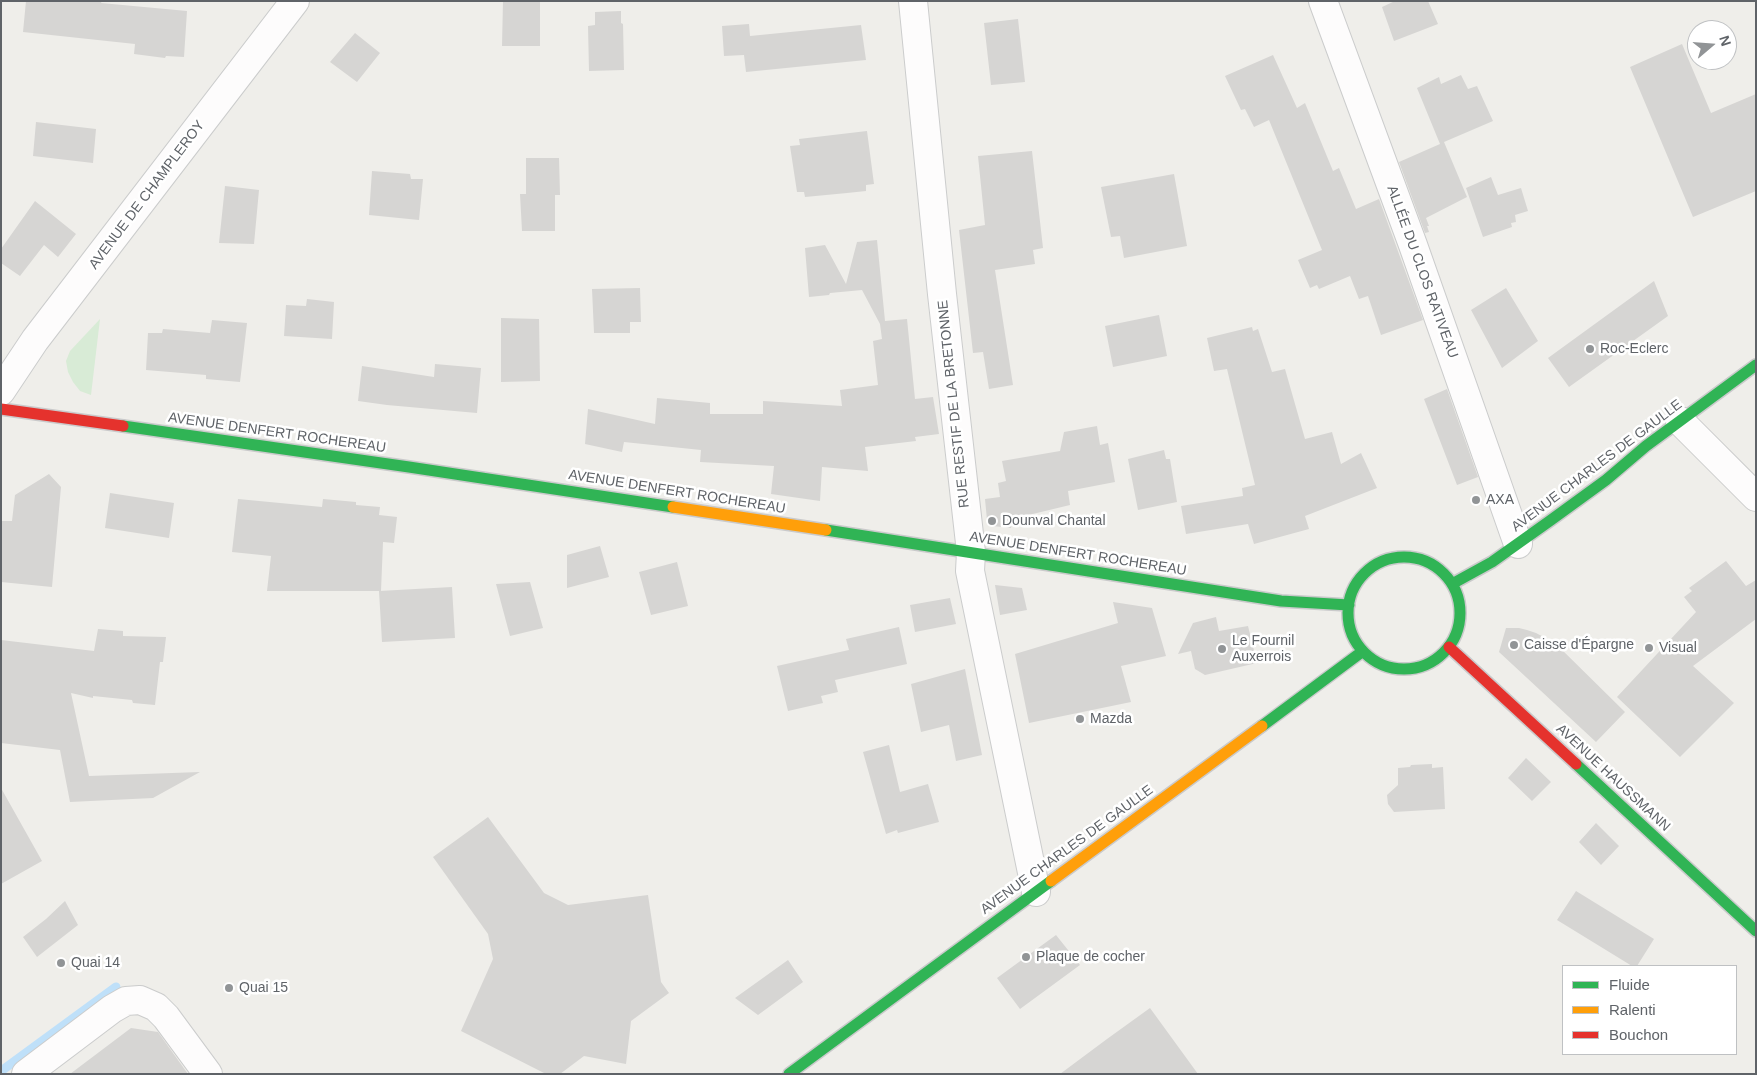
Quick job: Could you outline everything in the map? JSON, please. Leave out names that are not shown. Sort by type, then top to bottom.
[{"type":"street","name":"AVENUE DE CHAMPLEROY","points":[[1,391],[35,340],[295,1]]},
{"type":"street","name":"RUE RESTIF DE LA BRETONNE","points":[[913,1],[943,304],[971,552],[970,571],[1036,892]]},
{"type":"street","name":"ALLÉE DU CLOS RATIVEAU","points":[[1323,1],[1413,245],[1518,544]]},
{"type":"street","name":"AVENUE CHARLES DE GAULLE","points":[[1452,584],[1492,562],[1518,544],[1606,480],[1646,446],[1756,365]]},
{"type":"street","name":"AVENUE DENFERT ROCHEREAU","points":[[1,409],[418,469],[971,552],[1281,601],[1349,605]]},
{"type":"street","points":[[1680,421],[1756,496]]},
{"type":"street","points":[[1410,557],[1427,561],[1441,570],[1452,584],[1458,596],[1460,609],[1456,636],[1449,647],[1434,660],[1417,668],[1397,669],[1378,663],[1363,651],[1354,637],[1349,621],[1349,605],[1354,588],[1363,574],[1377,564],[1393,558],[1410,557]]},
{"type":"street","name":"AVENUE HAUSSMANN","points":[[1449,647],[1756,931]]},
{"type":"street","name":"AVENUE CHARLES DE GAULLE","points":[[789,1074],[1363,651]]},
{"type":"street","points":[[26,1074],[112,1009],[126,1001],[140,1000],[156,1006],[208,1074]]},
{"type":"green space","points":[[100,319],[91,395],[80,391],[73,382],[68,372],[66,361],[70,351]]},
{"type":"building","points":[[26,1],[102,1],[101,3],[187,11],[184,57],[166,56],[165,58],[134,54],[135,44],[23,32]]},
{"type":"building","points":[[503,1],[540,1],[540,46],[502,46]]},
{"type":"building","points":[[1395,1],[1428,1],[1438,24],[1394,41],[1382,7]]},
{"type":"building","points":[[621,11],[624,70],[589,71],[588,26],[595,25],[595,12]]},
{"type":"building","points":[[1018,19],[1025,82],[991,85],[984,23]]},
{"type":"building","points":[[749,24],[750,36],[861,25],[866,60],[746,72],[744,55],[724,56],[722,26]]},
{"type":"building","points":[[355,33],[380,53],[357,82],[330,62]]},
{"type":"building","points":[[1682,44],[1687,56],[1687,70],[1693,70],[1711,113],[1756,94],[1756,191],[1693,217],[1630,67]]},
{"type":"building","points":[[1273,55],[1297,108],[1305,103],[1333,171],[1339,168],[1356,209],[1379,199],[1423,320],[1381,335],[1368,296],[1359,299],[1350,276],[1319,289],[1317,285],[1310,288],[1298,260],[1322,250],[1269,120],[1254,127],[1245,109],[1241,110],[1225,76]]},
{"type":"building","points":[[1461,75],[1468,89],[1477,86],[1493,121],[1444,142],[1467,197],[1426,218],[1429,232],[1425,233],[1399,162],[1440,144],[1417,88],[1439,77],[1441,84]]},
{"type":"building","points":[[36,122],[96,129],[93,163],[33,156]]},
{"type":"building","points":[[867,131],[874,184],[866,185],[866,191],[805,197],[804,192],[797,192],[790,146],[800,145],[799,139]]},
{"type":"building","points":[[1032,151],[1043,248],[1033,250],[1035,264],[995,270],[1013,385],[989,389],[983,352],[973,353],[959,230],[985,225],[978,156]]},
{"type":"building","points":[[526,158],[559,158],[560,195],[555,195],[555,231],[522,231],[520,194],[526,194]]},
{"type":"building","points":[[372,171],[410,174],[411,179],[423,179],[419,220],[369,215]]},
{"type":"building","points":[[1174,174],[1187,246],[1124,258],[1120,236],[1111,237],[1101,187]]},
{"type":"building","points":[[1491,177],[1498,195],[1521,188],[1528,211],[1515,215],[1516,222],[1511,223],[1512,227],[1483,237],[1466,188]]},
{"type":"building","points":[[225,186],[259,190],[254,244],[219,243]]},
{"type":"building","points":[[35,201],[76,234],[58,257],[44,245],[20,276],[1,263],[1,249]]},
{"type":"building","points":[[877,240],[885,321],[907,319],[915,399],[933,397],[939,434],[915,437],[916,441],[865,447],[868,471],[822,467],[820,501],[771,494],[774,466],[700,462],[701,450],[624,442],[622,452],[585,444],[588,409],[655,424],[657,398],[710,403],[710,414],[763,414],[763,401],[842,406],[840,390],[878,385],[873,341],[882,339],[880,324],[862,290],[809,297],[805,248],[825,245],[846,284],[857,242]]},
{"type":"building","name":"Roc-Eclerc","points":[[1654,281],[1668,316],[1569,387],[1548,358]]},
{"type":"building","points":[[640,288],[641,322],[630,322],[630,333],[594,333],[592,289]]},
{"type":"building","points":[[1506,288],[1538,341],[1502,368],[1471,310]]},
{"type":"building","points":[[307,299],[334,302],[332,339],[284,336],[286,305],[306,306]]},
{"type":"building","points":[[1159,315],[1167,356],[1113,367],[1105,326]]},
{"type":"building","points":[[501,318],[539,319],[540,381],[501,382]]},
{"type":"building","points":[[212,320],[247,323],[240,382],[206,379],[206,375],[146,370],[148,333],[162,333],[163,329],[210,333]]},
{"type":"building","points":[[1252,327],[1253,331],[1258,329],[1272,372],[1285,369],[1305,439],[1332,432],[1341,464],[1361,453],[1377,488],[1305,516],[1309,529],[1254,544],[1248,524],[1186,534],[1181,506],[1243,496],[1242,488],[1255,485],[1227,369],[1214,371],[1207,338]]},
{"type":"building","points":[[435,364],[481,368],[477,413],[358,401],[362,366],[434,377]]},
{"type":"building","points":[[1447,389],[1478,477],[1457,485],[1424,399]]},
{"type":"building","points":[[1097,426],[1100,445],[1108,443],[1115,482],[1068,491],[1070,505],[1012,519],[1011,528],[993,526],[987,520],[985,499],[1000,497],[998,483],[1006,481],[1002,461],[1060,451],[1064,432]]},
{"type":"building","points":[[1164,450],[1166,459],[1170,459],[1177,502],[1138,510],[1128,459]]},
{"type":"building","points":[[49,474],[61,487],[52,587],[1,582],[1,521],[12,521],[15,495]]},
{"type":"building","points":[[110,493],[174,503],[169,538],[105,528]]},
{"type":"building","points":[[238,499],[322,507],[323,499],[356,502],[356,505],[380,507],[379,515],[397,517],[394,543],[383,542],[381,591],[267,591],[271,556],[232,552]]},
{"type":"building","points":[[600,546],[609,577],[567,588],[567,555]]},
{"type":"building","points":[[1726,561],[1746,586],[1756,580],[1756,619],[1693,666],[1734,703],[1680,757],[1617,697],[1696,612],[1684,597],[1692,591],[1689,588]]},
{"type":"building","points":[[677,562],[688,606],[651,615],[639,572]]},
{"type":"building","points":[[530,582],[543,628],[510,636],[496,584]]},
{"type":"building","points":[[995,585],[1022,588],[1027,610],[1000,615]]},
{"type":"building","points":[[452,587],[455,638],[382,642],[379,591]]},
{"type":"building","points":[[950,598],[956,624],[915,632],[910,605]]},
{"type":"building","points":[[1113,602],[1152,608],[1166,656],[1121,666],[1131,702],[1029,723],[1015,654],[1118,623]]},
{"type":"building","name":"Le Fournil Auxerrois","points":[[1216,617],[1219,631],[1248,626],[1257,663],[1205,675],[1195,669],[1191,651],[1178,654],[1193,623]]},
{"type":"building","points":[[899,627],[907,664],[835,680],[838,692],[821,696],[823,703],[788,711],[777,666],[849,650],[846,639]]},
{"type":"building","points":[[1506,628],[1527,630],[1555,643],[1625,712],[1596,742],[1499,652]]},
{"type":"building","points":[[98,629],[123,631],[123,636],[166,637],[163,662],[160,662],[155,705],[133,703],[132,700],[93,696],[93,698],[71,693],[89,776],[200,772],[153,798],[70,802],[60,750],[1,743],[1,640],[94,651]]},
{"type":"building","points":[[965,669],[982,755],[956,761],[949,725],[921,732],[911,684]]},
{"type":"building","points":[[889,745],[900,792],[928,784],[939,822],[898,833],[897,830],[886,834],[863,752]]},
{"type":"building","points":[[1526,758],[1551,782],[1532,801],[1508,778]]},
{"type":"building","points":[[1432,764],[1432,768],[1443,767],[1445,809],[1394,812],[1388,804],[1387,795],[1398,785],[1398,768]]},
{"type":"building","points":[[1,788],[42,861],[1,884]]},
{"type":"building","points":[[488,817],[544,893],[568,905],[648,895],[661,982],[669,993],[631,1021],[626,1064],[584,1056],[560,1074],[546,1074],[461,1031],[493,959],[488,934],[433,857]]},
{"type":"building","points":[[1596,823],[1619,846],[1601,865],[1579,842]]},
{"type":"building","points":[[1576,891],[1654,939],[1638,965],[1630,965],[1557,920]]},
{"type":"building","points":[[65,901],[78,925],[37,957],[23,937]]},
{"type":"building","points":[[1056,935],[1080,965],[1020,1009],[997,978]]},
{"type":"building","points":[[788,960],[803,982],[758,1015],[735,998]]},
{"type":"building","points":[[1150,1008],[1198,1074],[1060,1074],[1107,1039]]},
{"type":"building","points":[[131,1028],[158,1032],[188,1074],[70,1074]]},
{"type":"waterway","points":[[1,1071],[116,987]]},
{"type":"traffic: fast","points":[[1452,584],[1492,562],[1551,520],[1606,480],[1646,446],[1756,365]]},
{"type":"traffic: fast","points":[[123,426],[673,507]]},
{"type":"traffic: fast","points":[[826,530],[1281,601],[1349,605]]},
{"type":"traffic: fast","points":[[1404,557],[1415,558],[1425,562],[1443,574],[1455,592],[1459,602],[1460,613],[1459,624],[1455,634],[1443,652],[1425,664],[1415,668],[1404,669],[1393,668],[1383,664],[1365,652],[1353,634],[1349,624],[1348,613],[1349,602],[1353,592],[1365,574],[1383,562],[1393,558],[1404,557]]},
{"type":"traffic: fast","points":[[1262,726],[1363,651]]},
{"type":"traffic: fast","points":[[1576,764],[1756,931]]},
{"type":"traffic: fast","points":[[789,1074],[1051,881]]},
{"type":"traffic: slow","points":[[673,507],[826,530]]},
{"type":"traffic: slow","points":[[1051,881],[1262,726]]},
{"type":"traffic: jam","points":[[1,409],[123,426]]},
{"type":"traffic: jam","points":[[1449,647],[1576,764]]},
{"type":"place","name":"Roc-Eclerc","points":[[1590,349]]},
{"type":"place","name":"AXA","points":[[1476,500]]},
{"type":"place","name":"Dounval Chantal","points":[[992,521]]},
{"type":"place","name":"Caisse d'Épargne","points":[[1514,645]]},
{"type":"place","name":"Visual","points":[[1649,648]]},
{"type":"place","name":"Le Fournil Auxerrois","points":[[1222,649]]},
{"type":"place","name":"Mazda","points":[[1080,719]]},
{"type":"place","name":"Plaque de cocher","points":[[1026,957]]},
{"type":"place","name":"Quai 14","points":[[61,963]]},
{"type":"place","name":"Quai 15","points":[[229,988]]}]
